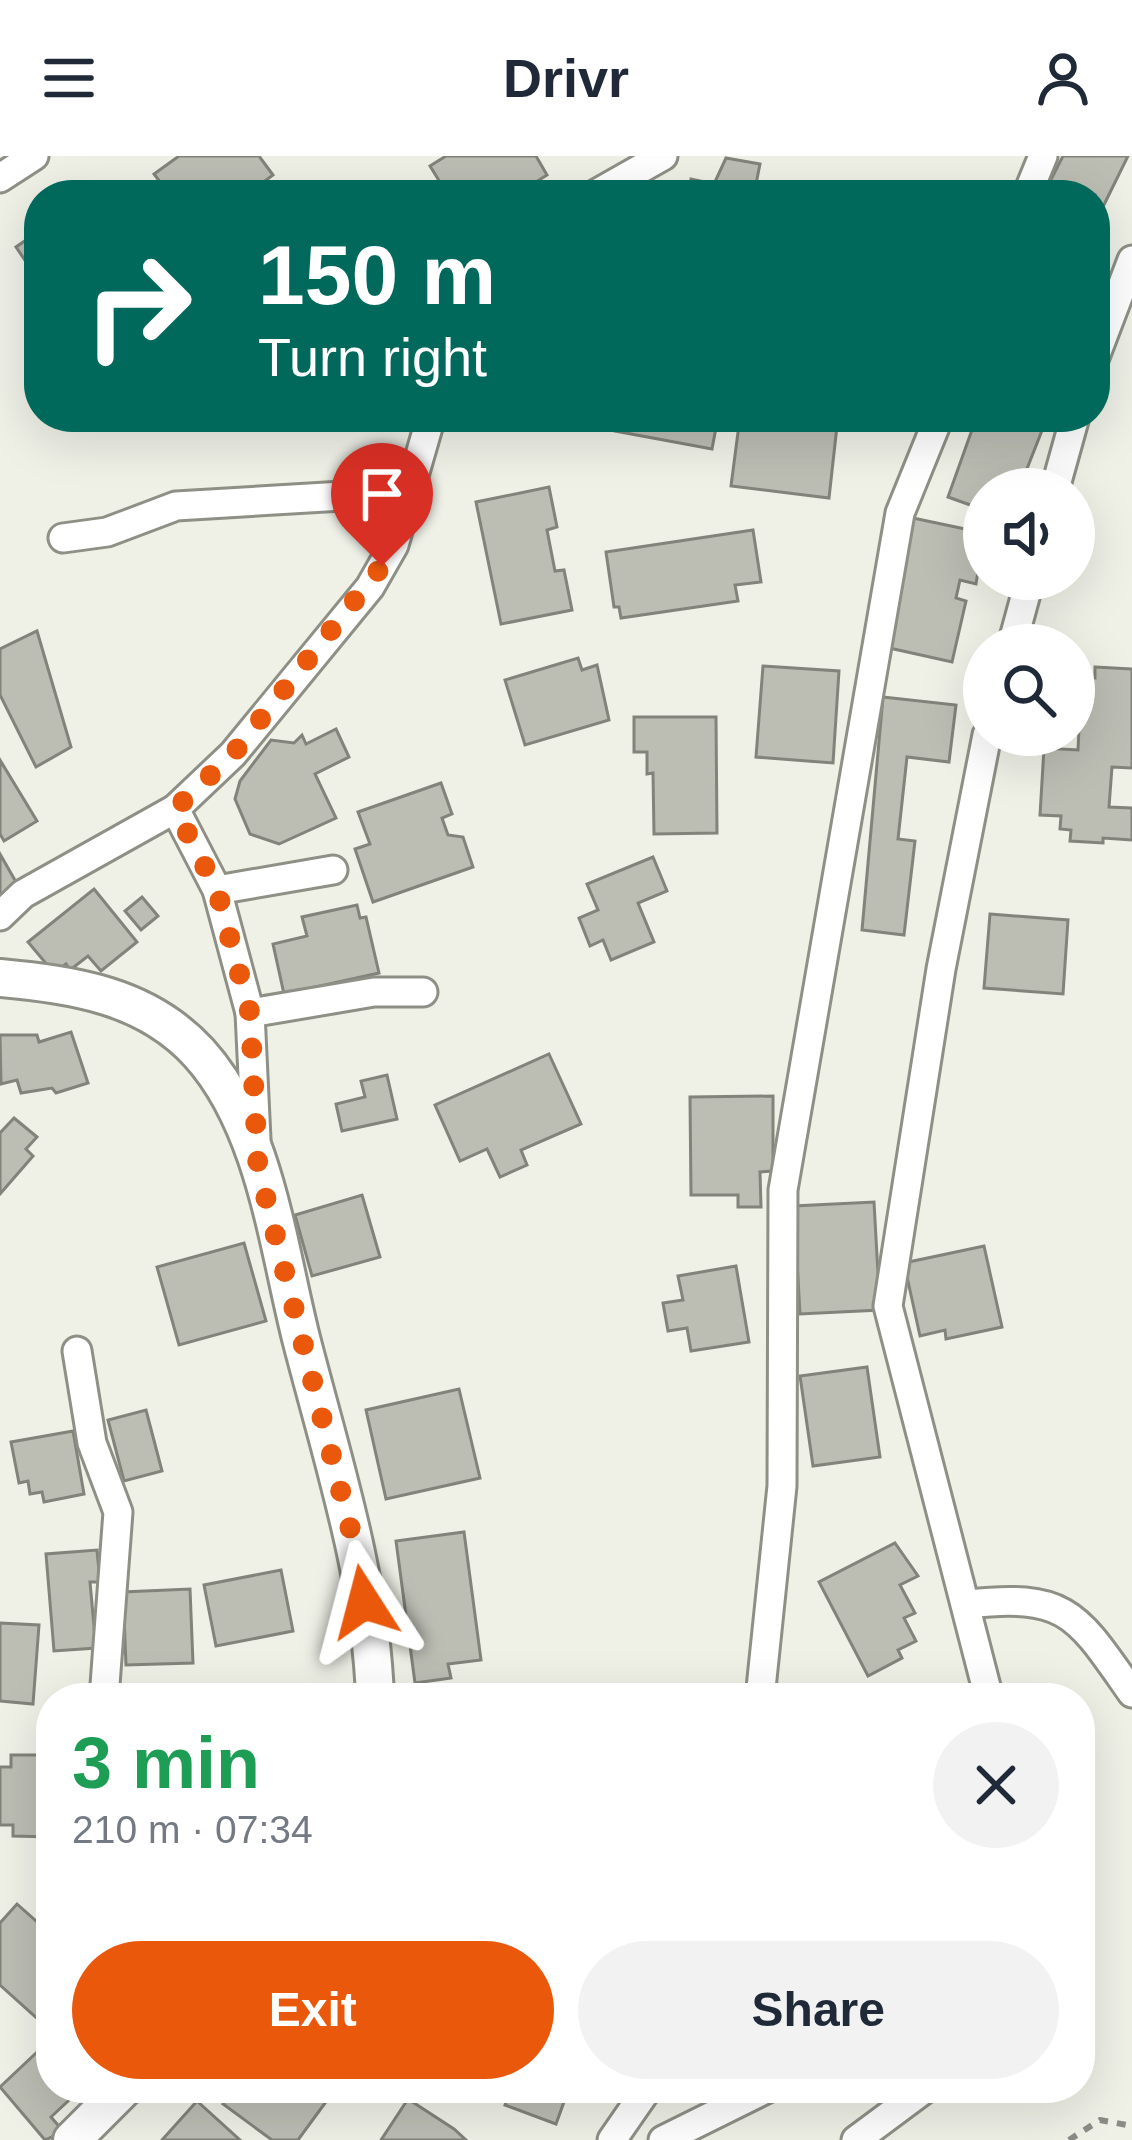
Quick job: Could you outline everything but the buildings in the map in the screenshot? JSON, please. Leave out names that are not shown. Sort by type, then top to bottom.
[{"type":"street","points":[[0,178],[34,156]]},
{"type":"street","points":[[621,180],[663,156]]},
{"type":"street","points":[[1110,318],[1132,260]]},
{"type":"street","points":[[0,916],[23,895],[175,809],[233,754],[370,587],[394,545],[426,432]]},
{"type":"street","points":[[762,1683],[782,1486],[783,1190],[900,513],[933,432]]},
{"type":"street","points":[[1061,468],[1071,432]]},
{"type":"street","points":[[63,538],[107,532],[176,506],[410,492]]},
{"type":"street","points":[[984,756],[941,969],[888,1306],[986,1683]]},
{"type":"street","points":[[175,809],[217,890],[250,1013],[258,1167]]},
{"type":"street","points":[[217,890],[333,870]]},
{"type":"street","points":[[0,978],[68,985],[155,1016],[199,1053],[227,1094],[258,1167],[357,1555],[373,1683]]},
{"type":"street","points":[[250,1013],[374,992],[423,992]]},
{"type":"street","points":[[77,1351],[92,1442],[118,1512],[105,1683]]},
{"type":"street","points":[[968,1604],[1024,1598],[1064,1610],[1094,1640],[1132,1693]]},
{"type":"street","points":[[72,2140],[109,2103]]},
{"type":"street","points":[[612,2140],[638,2103]]},
{"type":"street","points":[[663,2140],[738,2103]]},
{"type":"street","points":[[856,2140],[906,2103]]},
{"type":"path","points":[[1069,2140],[1100,2120],[1132,2126]]},
{"type":"route","points":[[364,1602],[357,1555],[258,1167],[250,1013],[217,890],[175,809],[233,754],[370,587],[382,566]]}]
